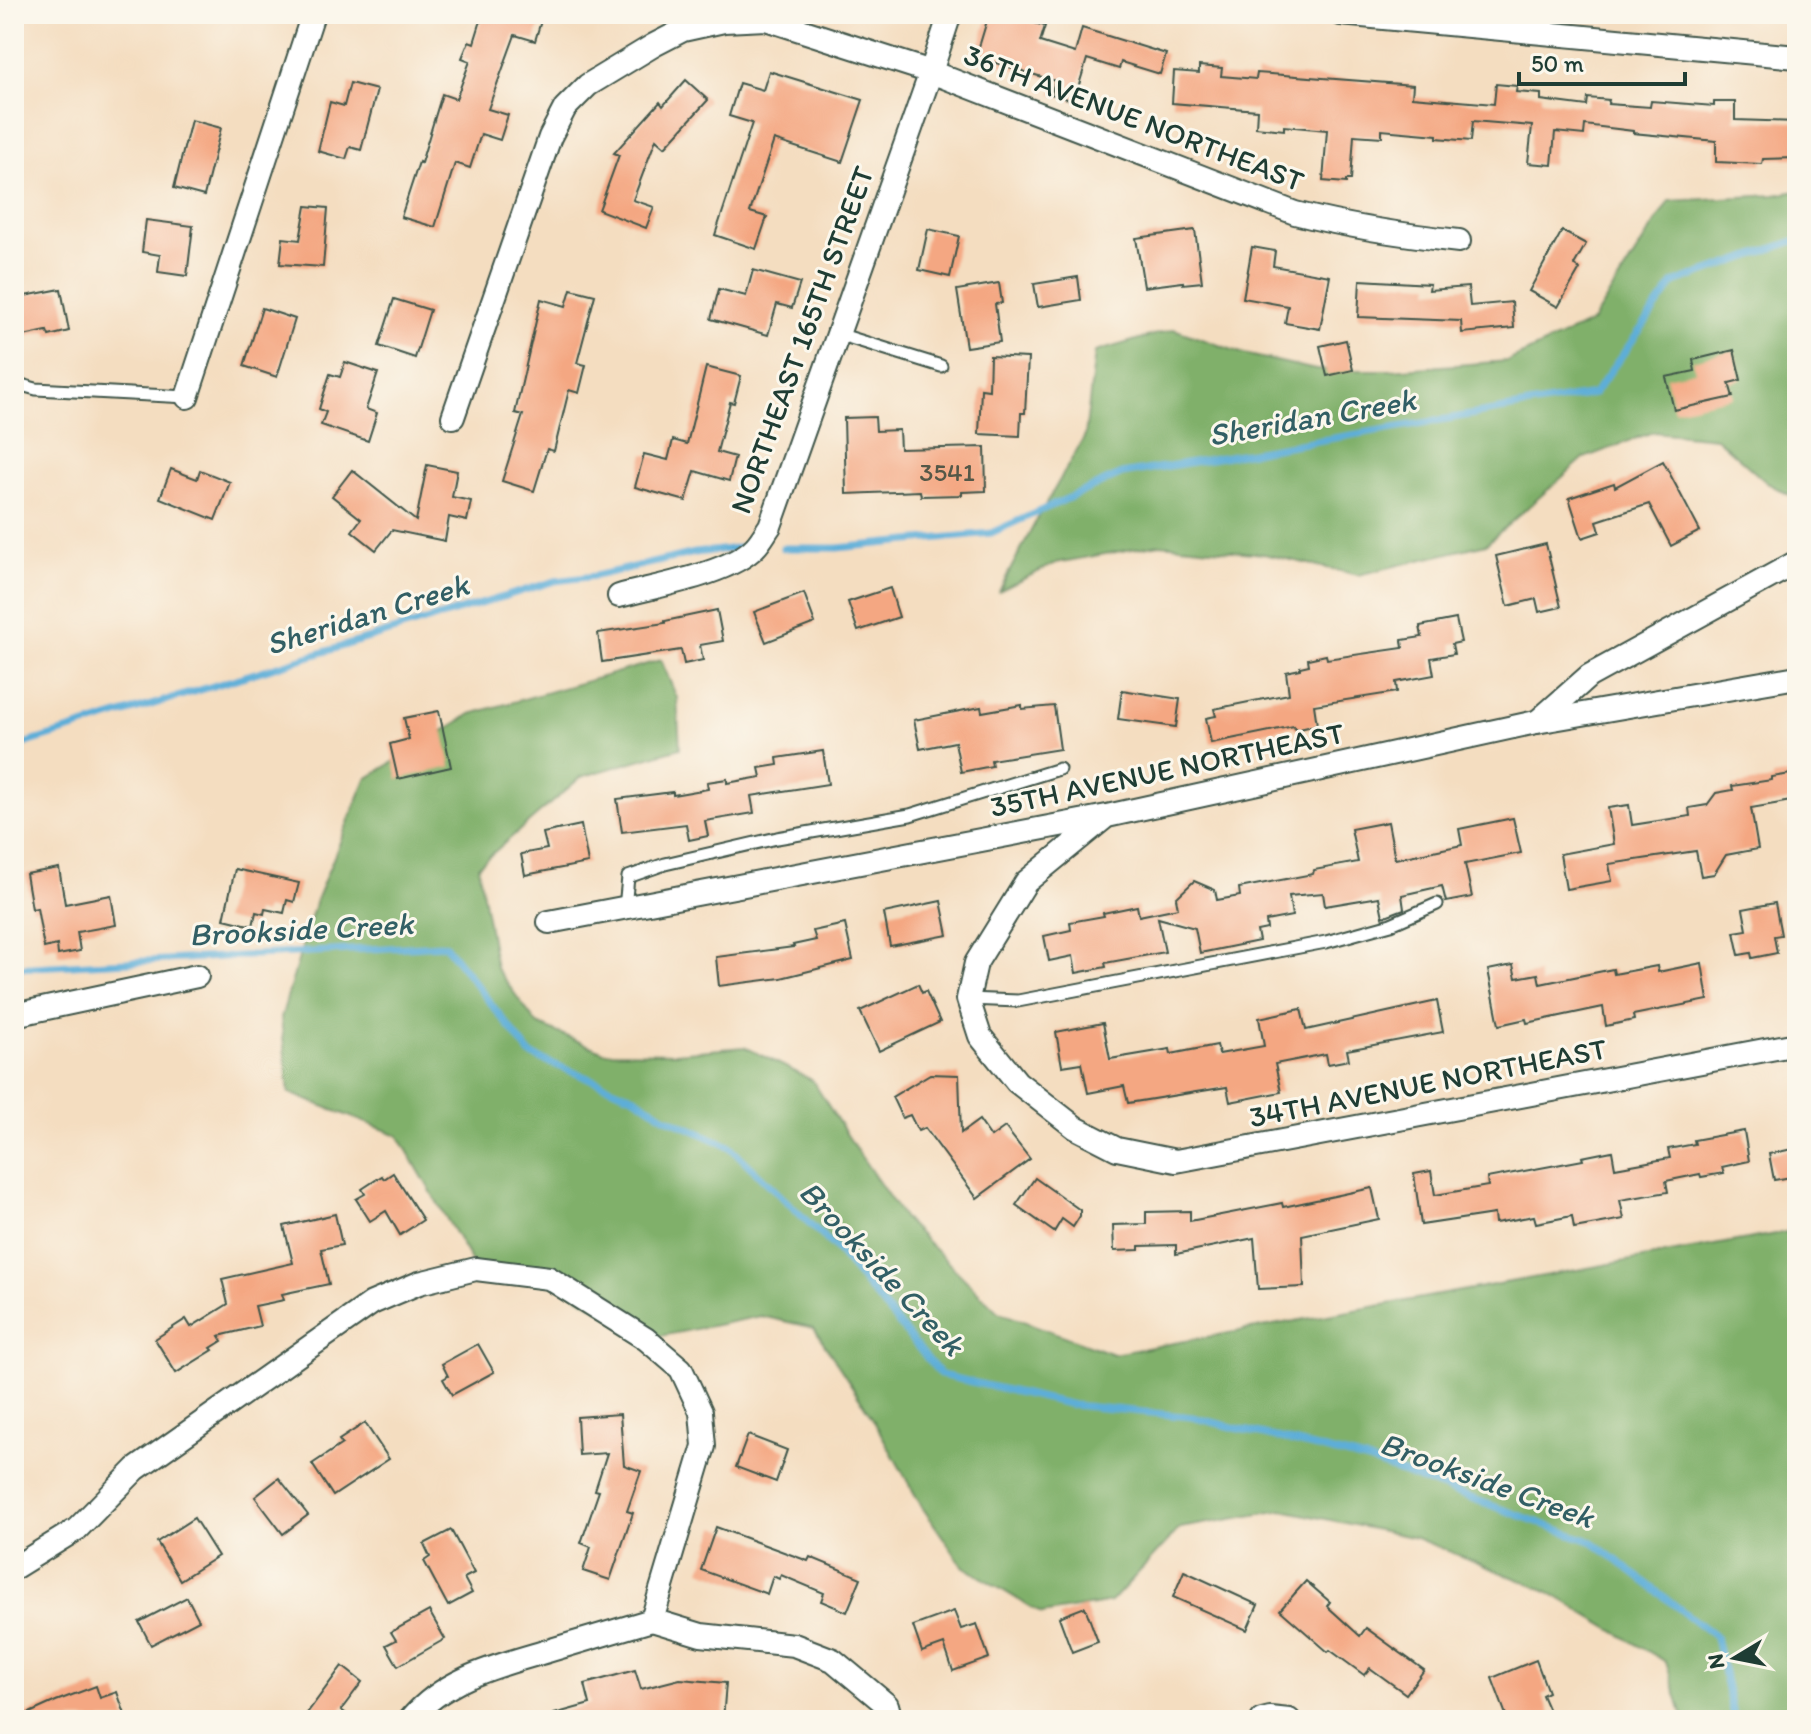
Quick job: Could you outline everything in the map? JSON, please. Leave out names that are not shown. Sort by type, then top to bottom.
[{"type":"street","points":[[187,397],[313,14]]},
{"type":"street","name":"NORTHEAST 165TH STREET","points":[[619,596],[730,564],[754,548],[770,526],[950,14]]},
{"type":"street","points":[[1341,14],[1797,57]]},
{"type":"street","name":"36TH AVENUE NORTHEAST","points":[[453,417],[550,137],[565,108],[588,85],[654,45],[683,30],[724,21],[766,19],[931,72],[1295,213],[1402,235],[1459,241]]},
{"type":"street","points":[[1536,722],[1589,676],[1797,562]]},
{"type":"street","name":"35TH AVENUE NORTHEAST","points":[[549,922],[1107,816],[1536,722],[1797,677]]},
{"type":"street","points":[[968,999],[976,963],[1026,882],[1107,816]]},
{"type":"street","points":[[14,1015],[197,976]]},
{"type":"street","name":"34TH AVENUE NORTHEAST","points":[[968,999],[980,1036],[1017,1082],[1076,1128],[1117,1149],[1176,1161],[1797,1044]]},
{"type":"street","points":[[14,1568],[77,1529],[136,1469],[372,1303],[419,1283],[476,1269],[549,1278],[646,1339],[681,1369],[701,1412],[704,1446],[652,1620]]},
{"type":"street","points":[[410,1720],[420,1707],[454,1684],[483,1671],[652,1620],[701,1635],[794,1645],[833,1660],[887,1705],[891,1720]]},
{"type":"street","points":[[1262,1720],[1289,1720]]},
{"type":"lane","points":[[838,334],[941,366]]},
{"type":"lane","points":[[14,383],[36,389],[187,397]]},
{"type":"lane","points":[[625,908],[628,877],[665,864],[777,838],[910,815],[1059,769]]},
{"type":"lane","points":[[968,999],[1018,1001],[1326,942],[1391,924],[1437,904]]},
{"type":"green space","points":[[1797,191],[1797,499],[1767,483],[1716,438],[1653,432],[1584,458],[1486,544],[1358,575],[1264,554],[1160,544],[1056,563],[999,591],[1085,436],[1095,352],[1174,329],[1244,354],[1316,370],[1390,370],[1508,361],[1592,322],[1669,201]]},
{"type":"green space","points":[[661,660],[677,698],[680,748],[581,777],[478,866],[496,968],[537,1024],[604,1052],[675,1053],[745,1047],[812,1080],[905,1220],[998,1312],[1113,1354],[1797,1230],[1797,1720],[1684,1720],[1666,1662],[1547,1591],[1416,1538],[1283,1510],[1180,1528],[1111,1602],[1042,1614],[963,1566],[922,1507],[870,1414],[814,1328],[761,1316],[646,1339],[549,1278],[476,1269],[398,1135],[289,1093],[281,1018],[316,900],[366,779],[471,714]]},
{"type":"building","points":[[483,14],[543,14],[535,41],[515,35],[488,109],[508,115],[500,140],[481,134],[470,168],[455,163],[435,227],[401,217],[442,94],[456,99],[470,61],[462,58],[469,41],[474,43]]},
{"type":"building","points":[[989,14],[1003,14],[1045,26],[1040,42],[1075,53],[1082,28],[1166,54],[1160,74],[1121,62],[1119,69],[1087,59],[1074,101],[1051,94],[1055,81],[976,57]]},
{"type":"building","points":[[1199,66],[1222,68],[1221,76],[1256,79],[1257,73],[1413,85],[1412,97],[1494,104],[1496,84],[1517,86],[1516,92],[1541,94],[1541,100],[1587,106],[1588,98],[1609,100],[1608,104],[1650,107],[1651,101],[1714,106],[1714,102],[1735,102],[1735,120],[1797,122],[1797,158],[1763,159],[1762,164],[1716,162],[1716,141],[1585,125],[1584,135],[1555,132],[1552,165],[1528,163],[1532,126],[1473,121],[1471,141],[1382,130],[1382,137],[1354,135],[1351,180],[1346,180],[1346,183],[1323,181],[1327,130],[1256,127],[1257,110],[1172,103],[1174,71],[1199,73]]},
{"type":"building","points":[[769,71],[863,100],[842,162],[774,140],[750,212],[767,217],[756,249],[715,235],[752,123],[729,116],[739,83],[763,90]]},
{"type":"building","points":[[686,80],[708,100],[665,147],[656,139],[633,200],[654,207],[646,228],[599,210],[619,155],[614,153],[660,102],[663,106]]},
{"type":"building","points":[[350,83],[377,90],[361,150],[350,147],[346,159],[318,151],[330,102],[344,106]]},
{"type":"building","points":[[191,120],[221,128],[204,196],[174,188]]},
{"type":"building","points":[[306,206],[328,208],[323,267],[280,264],[283,238],[300,240]]},
{"type":"building","points":[[146,220],[193,226],[187,276],[158,272],[160,255],[142,252]]},
{"type":"building","points":[[928,229],[959,236],[950,277],[919,270]]},
{"type":"building","points":[[1195,230],[1202,282],[1144,287],[1136,238]]},
{"type":"building","points":[[1562,231],[1586,244],[1574,265],[1580,269],[1558,307],[1529,291]]},
{"type":"building","points":[[1252,247],[1275,251],[1273,266],[1330,276],[1320,329],[1285,323],[1288,306],[1243,298]]},
{"type":"building","points":[[753,270],[800,283],[792,308],[777,304],[768,335],[711,319],[719,289],[746,296]]},
{"type":"building","points":[[1078,277],[1081,300],[1038,307],[1034,284]]},
{"type":"building","points":[[1360,280],[1430,284],[1429,290],[1468,287],[1470,306],[1512,302],[1514,328],[1462,333],[1461,321],[1358,317]]},
{"type":"building","points":[[999,283],[1002,303],[995,304],[1000,342],[966,347],[957,290]]},
{"type":"building","points":[[61,289],[69,331],[49,336],[47,331],[14,338],[14,298]]},
{"type":"building","points":[[571,289],[595,295],[577,363],[586,365],[579,393],[569,390],[554,451],[547,449],[534,491],[502,481],[523,415],[515,413],[541,299],[566,306]]},
{"type":"building","points":[[394,299],[430,310],[415,358],[379,346]]},
{"type":"building","points":[[262,308],[295,319],[277,377],[244,366]]},
{"type":"building","points":[[1346,340],[1353,370],[1327,376],[1320,346]]},
{"type":"building","points":[[1734,350],[1741,380],[1729,383],[1733,397],[1674,410],[1666,377],[1695,371],[1693,360]]},
{"type":"building","points":[[990,356],[1028,358],[1025,413],[1021,413],[1020,436],[979,434],[981,389],[989,390]]},
{"type":"building","points":[[345,362],[378,373],[366,409],[377,413],[368,441],[321,425],[326,412],[319,409],[330,374],[340,377]]},
{"type":"building","points":[[706,367],[741,376],[734,403],[730,402],[717,452],[735,457],[729,481],[695,471],[686,501],[635,487],[644,454],[668,460],[673,440],[687,444]]},
{"type":"building","points":[[875,417],[876,431],[899,430],[900,449],[985,447],[986,491],[921,496],[920,491],[846,494],[844,418]]},
{"type":"building","points":[[1663,461],[1700,531],[1671,546],[1649,504],[1597,521],[1600,532],[1582,538],[1569,498],[1614,483],[1615,487]]},
{"type":"building","points":[[427,465],[457,471],[452,497],[471,501],[467,521],[449,517],[445,541],[392,530],[376,550],[352,531],[361,519],[332,496],[352,470],[416,521]]},
{"type":"building","points":[[171,469],[197,479],[200,470],[230,482],[215,520],[160,498]]},
{"type":"building","points":[[1546,544],[1561,607],[1539,612],[1536,599],[1508,606],[1496,556]]},
{"type":"building","points":[[890,588],[899,617],[858,631],[848,602]]},
{"type":"building","points":[[804,593],[815,623],[766,642],[754,612]]},
{"type":"building","points":[[717,610],[723,641],[700,645],[703,660],[684,664],[681,650],[602,662],[598,633],[665,623]]},
{"type":"building","points":[[1456,619],[1461,642],[1452,644],[1454,654],[1431,658],[1434,675],[1396,682],[1397,692],[1314,705],[1317,725],[1295,730],[1294,726],[1211,743],[1206,718],[1216,716],[1214,709],[1289,694],[1286,672],[1309,665],[1308,659],[1403,648],[1402,640],[1422,637],[1420,626]]},
{"type":"building","points":[[1122,690],[1180,699],[1176,727],[1118,719]]},
{"type":"building","points":[[1022,705],[1022,709],[1054,706],[1060,749],[991,760],[992,766],[961,772],[955,742],[920,749],[914,720],[981,707],[982,712]]},
{"type":"building","points":[[439,711],[451,767],[398,779],[390,744],[409,739],[404,718]]},
{"type":"building","points":[[823,751],[828,784],[751,796],[754,813],[705,821],[708,836],[689,840],[686,824],[622,832],[617,799],[673,792],[673,795],[708,789],[707,782],[727,779],[727,783],[761,777],[759,768],[778,765],[777,758]]},
{"type":"building","points":[[1797,773],[1797,800],[1751,808],[1758,849],[1726,855],[1714,874],[1701,876],[1696,851],[1609,864],[1612,881],[1566,889],[1560,854],[1614,844],[1608,808],[1629,805],[1632,825],[1690,816],[1689,808],[1707,805],[1716,793],[1733,790],[1732,786]]},
{"type":"building","points":[[1513,818],[1521,853],[1465,864],[1472,897],[1446,902],[1442,886],[1402,895],[1404,909],[1383,917],[1379,897],[1325,906],[1323,893],[1289,896],[1292,916],[1266,921],[1267,929],[1257,931],[1259,941],[1200,953],[1195,928],[1158,918],[1165,952],[1105,963],[1106,967],[1076,973],[1073,956],[1049,961],[1044,936],[1071,930],[1070,922],[1104,916],[1103,913],[1137,906],[1139,916],[1178,908],[1176,898],[1194,881],[1215,890],[1217,900],[1240,896],[1239,888],[1358,862],[1351,829],[1388,822],[1395,859],[1462,845],[1459,829]]},
{"type":"building","points":[[581,825],[588,863],[525,875],[521,854],[547,849],[543,833]]},
{"type":"building","points":[[59,868],[65,904],[111,895],[116,925],[77,932],[80,951],[58,955],[57,945],[44,948],[37,908],[32,909],[26,874]]},
{"type":"building","points":[[235,869],[299,883],[294,902],[287,900],[284,913],[265,909],[264,914],[256,912],[253,926],[224,919]]},
{"type":"building","points":[[941,901],[948,935],[890,946],[884,913]]},
{"type":"building","points":[[1775,903],[1781,935],[1774,936],[1777,953],[1752,958],[1751,953],[1739,955],[1734,932],[1747,930],[1743,909]]},
{"type":"building","points":[[845,924],[853,960],[781,978],[719,986],[716,957],[794,947],[816,940],[813,931]]},
{"type":"building","points":[[1702,963],[1708,1000],[1633,1015],[1634,1020],[1606,1026],[1603,1007],[1527,1023],[1526,1019],[1499,1025],[1488,970],[1513,965],[1516,978],[1538,974],[1540,984],[1613,969],[1614,974],[1657,966],[1658,972]]},
{"type":"building","points":[[918,984],[922,993],[926,991],[940,1022],[879,1051],[860,1011]]},
{"type":"building","points":[[1437,1001],[1443,1032],[1347,1050],[1349,1060],[1328,1064],[1326,1054],[1275,1064],[1281,1092],[1230,1102],[1227,1087],[1128,1103],[1124,1086],[1088,1093],[1082,1063],[1062,1066],[1056,1032],[1103,1023],[1110,1059],[1170,1049],[1171,1054],[1217,1045],[1219,1054],[1264,1046],[1259,1018],[1301,1009],[1306,1030]]},
{"type":"building","points":[[930,1074],[959,1075],[961,1133],[979,1120],[991,1137],[1005,1127],[1030,1159],[977,1198],[925,1128],[918,1131],[910,1115],[902,1118],[892,1097]]},
{"type":"building","points":[[1744,1131],[1749,1161],[1722,1167],[1724,1173],[1666,1181],[1668,1192],[1620,1200],[1624,1219],[1574,1228],[1572,1216],[1536,1223],[1534,1216],[1495,1223],[1494,1214],[1421,1225],[1414,1174],[1431,1171],[1435,1195],[1488,1186],[1487,1178],[1583,1160],[1582,1157],[1612,1151],[1615,1168],[1670,1158],[1668,1149],[1695,1144],[1694,1140]]},
{"type":"building","points":[[1797,1148],[1797,1176],[1774,1180],[1769,1154]]},
{"type":"building","points":[[393,1173],[423,1220],[400,1235],[386,1211],[370,1221],[356,1199],[365,1194],[362,1189]]},
{"type":"building","points":[[1035,1178],[1080,1210],[1073,1227],[1062,1219],[1054,1232],[1016,1205]]},
{"type":"building","points":[[1372,1188],[1379,1219],[1302,1235],[1304,1287],[1258,1289],[1254,1238],[1176,1254],[1176,1245],[1139,1246],[1139,1250],[1114,1251],[1113,1225],[1146,1224],[1146,1212],[1190,1211],[1190,1221],[1282,1203],[1283,1207]]},
{"type":"building","points":[[335,1214],[342,1245],[321,1249],[329,1284],[282,1294],[284,1300],[255,1306],[260,1326],[219,1336],[222,1341],[211,1348],[213,1350],[176,1373],[155,1339],[186,1319],[191,1327],[228,1304],[222,1279],[293,1263],[284,1226]]},
{"type":"building","points":[[478,1344],[494,1372],[452,1395],[443,1379],[448,1376],[442,1364]]},
{"type":"building","points":[[620,1414],[624,1465],[641,1471],[627,1511],[633,1513],[610,1580],[583,1571],[591,1547],[581,1543],[599,1491],[595,1490],[607,1453],[579,1455],[577,1417]]},
{"type":"building","points":[[365,1423],[389,1459],[333,1496],[312,1464],[342,1444],[339,1440]]},
{"type":"building","points":[[748,1435],[787,1450],[776,1482],[736,1467]]},
{"type":"building","points":[[279,1478],[308,1515],[283,1534],[255,1497]]},
{"type":"building","points":[[194,1518],[218,1556],[180,1580],[157,1542]]},
{"type":"building","points":[[716,1527],[808,1561],[810,1557],[861,1578],[847,1612],[821,1601],[824,1593],[781,1575],[779,1579],[773,1576],[767,1594],[701,1570]]},
{"type":"building","points":[[451,1530],[474,1573],[464,1578],[472,1593],[448,1606],[424,1561],[430,1557],[424,1544]]},
{"type":"building","points":[[1184,1571],[1258,1605],[1247,1630],[1173,1597]]},
{"type":"building","points":[[1306,1581],[1330,1602],[1327,1606],[1360,1636],[1366,1628],[1424,1670],[1406,1694],[1370,1668],[1364,1675],[1330,1650],[1328,1652],[1280,1610]]},
{"type":"building","points":[[187,1597],[199,1620],[151,1645],[139,1622]]},
{"type":"building","points":[[1085,1607],[1098,1642],[1072,1652],[1059,1617]]},
{"type":"building","points":[[429,1611],[445,1639],[398,1666],[386,1645],[396,1640],[391,1632]]},
{"type":"building","points":[[954,1611],[961,1629],[977,1624],[989,1658],[953,1671],[944,1644],[922,1652],[913,1626]]},
{"type":"building","points":[[1536,1660],[1548,1692],[1542,1695],[1553,1720],[1508,1720],[1492,1678]]},
{"type":"building","points":[[342,1666],[362,1682],[341,1710],[355,1720],[302,1720]]},
{"type":"building","points":[[635,1670],[641,1689],[680,1679],[726,1683],[723,1720],[673,1720],[673,1711],[641,1720],[554,1720],[554,1714],[590,1704],[585,1684]]},
{"type":"building","points":[[96,1686],[100,1698],[117,1692],[127,1720],[14,1720],[56,1701]]},
{"type":"waterway","name":"Sheridan Creek","points":[[783,548],[837,548],[991,533],[1122,474],[1594,394],[1674,283],[1797,240]]},
{"type":"waterway","name":"Sheridan Creek","points":[[14,747],[555,581],[595,576],[695,553],[739,548]]},
{"type":"waterway","name":"Brookside Creek","points":[[14,747],[14,765]]},
{"type":"waterway","name":"Brookside Creek","points":[[14,968],[445,945],[531,1055],[635,1097],[665,1117],[729,1146],[834,1247],[941,1375],[1073,1405],[1192,1417],[1365,1460],[1593,1542],[1716,1637],[1734,1720]]}]
